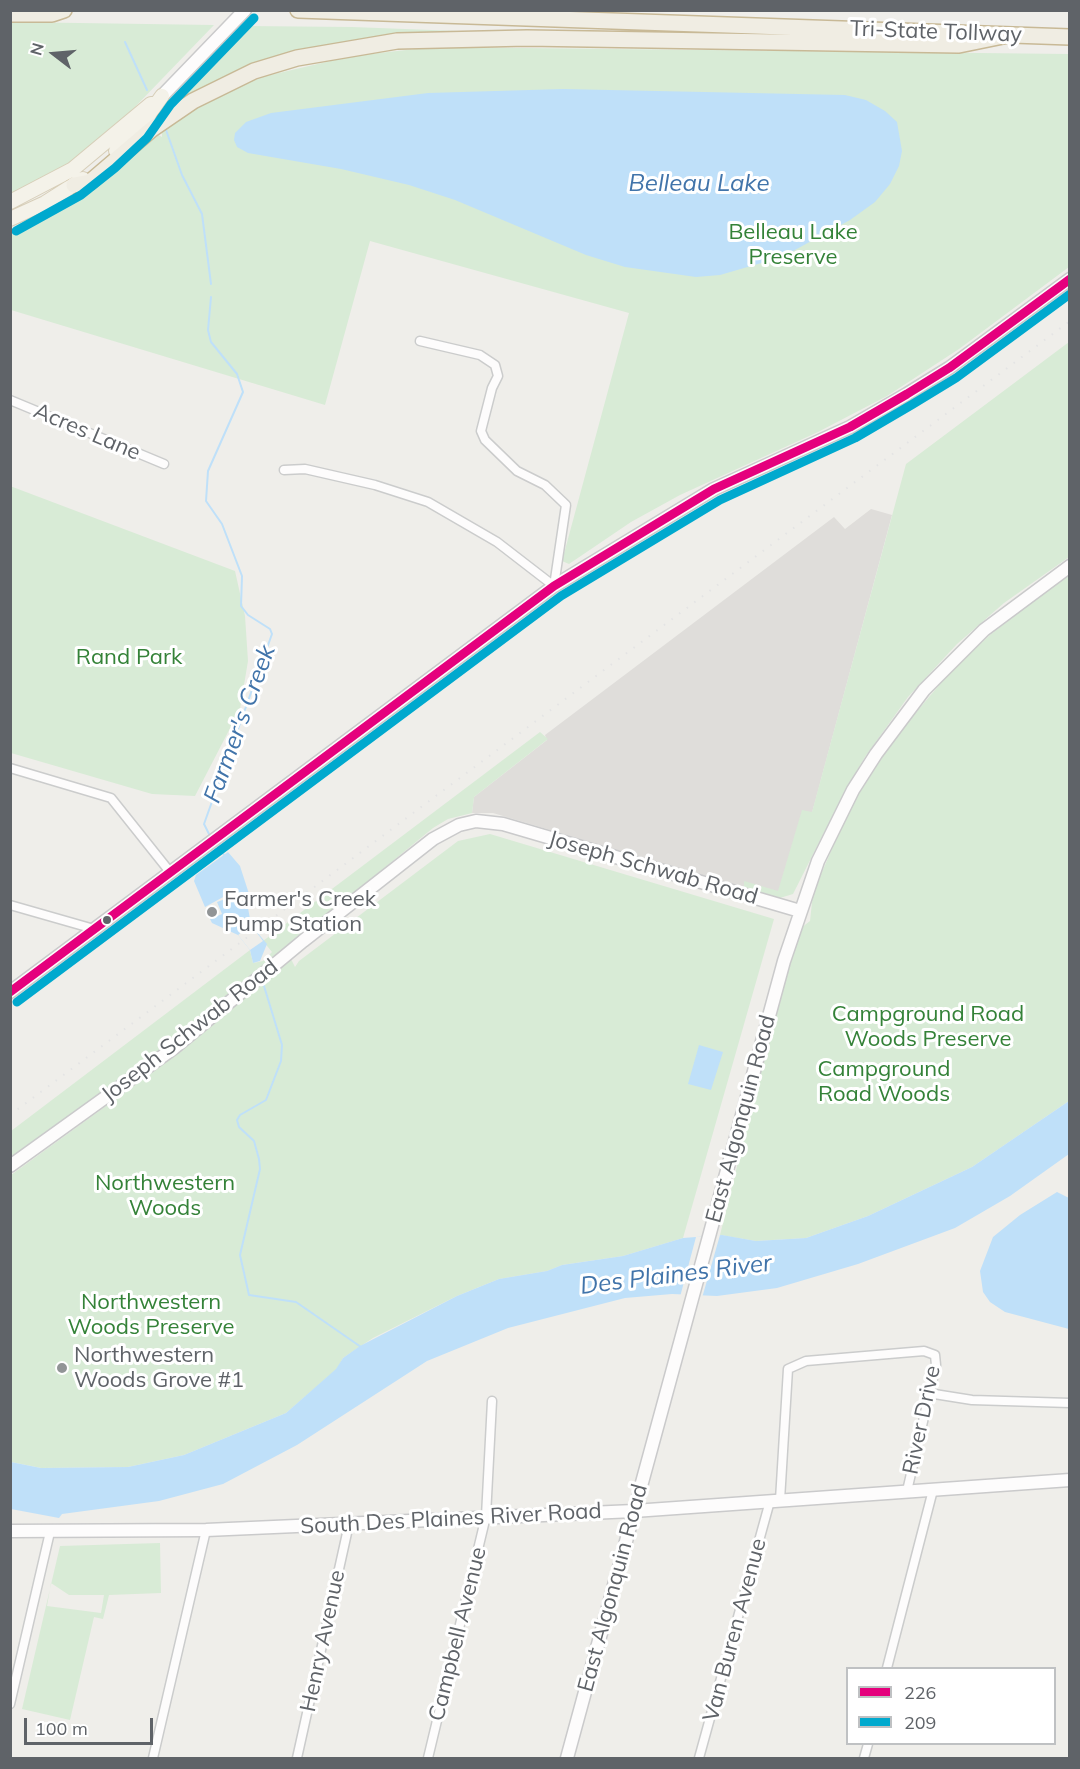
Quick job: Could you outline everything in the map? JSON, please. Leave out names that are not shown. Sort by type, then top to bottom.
[{"type":"highway","points":[[10,14],[52,14],[64,10]]},
{"type":"highway","name":"Tri-State Tollway","points":[[298,10],[1070,37]]},
{"type":"highway","points":[[74,185],[90,182],[152,129],[193,101],[254,71],[297,58],[397,41],[527,38],[959,45],[1008,35]]},
{"type":"main road","points":[[10,202],[73,170],[162,96],[245,10]]},
{"type":"main road","points":[[12,219],[74,185],[138,130],[162,96]]},
{"type":"main road","points":[[10,992],[554,586],[714,489],[850,427],[907,394],[949,368],[1070,279]]},
{"type":"main road","name":"East Algonquin Road","points":[[567,1758],[800,911],[830,834],[853,790],[906,712],[943,669],[984,630],[1070,566]]},
{"type":"main road","name":"Joseph Schwab Road","points":[[10,1167],[174,1048],[303,941],[423,847],[459,825],[476,822],[503,825],[800,911]]},
{"type":"main road","name":"South Des Plaines River Road","points":[[10,1531],[206,1530],[634,1511],[1070,1480]]},
{"type":"street","points":[[284,470],[305,470],[375,485],[428,502],[497,542],[554,586],[566,505],[545,485],[517,471],[485,440],[481,431],[492,388],[498,376],[495,365],[480,355],[420,341]]},
{"type":"street","name":"Acres Lane","points":[[10,400],[164,464]]},
{"type":"street","points":[[10,768],[111,798],[170,872]]},
{"type":"street","points":[[10,905],[94,929]]},
{"type":"street","name":"River Drive","points":[[788,1369],[806,1361],[929,1352],[935,1355],[936,1360],[907,1491]]},
{"type":"street","name":"Van Buren Avenue","points":[[699,1758],[775,1501],[788,1369]]},
{"type":"street","points":[[928,1394],[972,1400],[1070,1403]]},
{"type":"street","name":"Campbell Avenue","points":[[428,1758],[486,1516],[492,1401]]},
{"type":"street","points":[[887,1667],[933,1490]]},
{"type":"street","name":"Henry Avenue","points":[[297,1758],[349,1524]]},
{"type":"street","points":[[153,1758],[206,1530]]},
{"type":"street","points":[[10,1704],[50,1532]]},
{"type":"shaded area","points":[[871,509],[892,515],[801,854],[780,898],[493,813],[472,813],[474,797],[547,740],[545,735],[834,517],[845,529]]},
{"type":"green space","points":[[11,22],[214,25],[108,135],[55,173],[11,195]]},
{"type":"green space","points":[[246,26],[458,31],[263,62],[205,86],[170,109],[168,105]]},
{"type":"green space","name":"Belleau Lake Preserve","points":[[433,47],[1069,54],[1069,267],[959,349],[887,396],[818,432],[680,495],[631,522],[569,564],[562,561],[629,313],[370,241],[325,405],[11,310],[11,231],[29,224],[35,225],[70,203],[99,182],[155,133],[162,137],[162,133],[169,127],[167,122],[233,88],[266,76],[352,56]]},
{"type":"green space","points":[[1069,342],[1069,557],[1004,603],[957,644],[908,697],[865,757],[845,791],[793,894],[780,898],[744,888],[744,881],[778,891],[802,810],[812,812],[906,464]]},
{"type":"green space","name":"Rand Park","points":[[10,486],[235,571],[245,616],[248,661],[240,709],[195,796],[152,794],[11,753]]},
{"type":"green space","name":"Campground Road Woods Preserve","points":[[1069,574],[1069,1101],[972,1167],[868,1216],[806,1238],[756,1241],[720,1235],[780,993],[801,928],[810,921],[813,893],[849,809],[896,736],[951,671],[991,634]]},
{"type":"green space","points":[[540,732],[548,739],[474,797],[472,813],[448,819],[433,828],[183,1033],[11,1159],[11,1131],[250,950],[253,963],[263,961],[272,952],[263,941]]},
{"type":"green space","points":[[490,834],[774,919],[683,1238],[623,1256],[562,1265],[547,1271],[499,1279],[457,1296],[373,1338],[343,1358],[337,1369],[286,1413],[184,1455],[128,1467],[41,1468],[11,1462],[11,1175],[183,1050],[291,959],[295,967],[299,961],[458,841]]},
{"type":"green space","points":[[160,1543],[161,1593],[109,1595],[103,1619],[94,1617],[70,1720],[22,1709],[50,1589],[47,1606],[101,1613],[104,1595],[69,1595],[51,1583],[60,1546]]},
{"type":"water","name":"Belleau Lake","points":[[563,89],[845,95],[866,100],[885,111],[897,122],[902,151],[899,166],[890,184],[875,202],[850,220],[782,257],[720,275],[696,277],[625,267],[586,255],[455,200],[409,185],[341,169],[248,153],[237,147],[234,140],[235,133],[246,122],[271,113],[428,93]]},
{"type":"water","points":[[228,852],[240,866],[250,897],[225,896],[205,907],[194,881],[196,875]]},
{"type":"water","points":[[225,899],[247,902],[251,925],[267,944],[260,961],[253,963],[250,950],[238,935],[212,923],[210,919],[222,914],[217,902]]},
{"type":"water","points":[[699,1045],[723,1052],[711,1090],[688,1084]]},
{"type":"water","name":"Des Plaines River","points":[[1069,1101],[1069,1154],[1010,1196],[955,1228],[858,1264],[777,1288],[717,1296],[672,1294],[625,1298],[508,1328],[427,1361],[297,1445],[223,1484],[159,1501],[62,1514],[59,1518],[11,1509],[11,1462],[41,1468],[128,1467],[184,1455],[286,1413],[336,1369],[343,1358],[360,1346],[457,1296],[499,1279],[547,1271],[562,1265],[623,1256],[683,1238],[722,1235],[756,1241],[806,1238],[868,1216],[972,1167]]},
{"type":"water","points":[[1057,1192],[1069,1198],[1069,1329],[1005,1312],[990,1302],[983,1292],[980,1271],[993,1237],[1020,1215]]},
{"type":"pier","points":[[251,925],[263,941],[250,950],[238,935]]},
{"type":"pier","points":[[720,1235],[702,1298],[680,1297],[696,1237]]},
{"type":"waterway","name":"Farmer's Creek","points":[[125,42],[147,90]]},
{"type":"waterway","name":"Farmer's Creek","points":[[166,130],[182,175],[202,214],[211,284]]},
{"type":"waterway","name":"Farmer's Creek","points":[[210,836],[204,824],[272,634],[270,629],[248,615],[241,606],[242,576],[222,524],[206,501],[208,471],[243,392],[237,374],[211,342],[208,330],[211,297]]},
{"type":"waterway","name":"Farmer's Creek","points":[[215,843],[224,855]]},
{"type":"waterway","name":"Farmer's Creek","points":[[264,986],[282,1045],[281,1061],[266,1100],[240,1115],[237,1120],[239,1127],[254,1141],[260,1169],[240,1255],[249,1295],[296,1302],[361,1347]]},
{"type":"railway","points":[[10,1115],[1070,321]]},
{"type":"transit line","name":"209","points":[[16,231],[81,195],[115,168],[147,138],[171,104],[254,18]]},
{"type":"transit line","name":"226","points":[[10,992],[554,586],[714,489],[850,427],[907,394],[949,368],[1070,279]]},
{"type":"transit line","name":"209","points":[[17,1002],[561,596],[720,500],[855,438],[913,404],[956,378],[1070,294]]},
{"type":"place","name":"Farmer's Creek Pump Station","points":[[212,912]]},
{"type":"place","name":"Northwestern Woods Grove #1","points":[[62,1368]]},
{"type":"park label","name":"Campground Road Woods","points":[[884,1082]]},
{"type":"park label","name":"Northwestern Woods","points":[[165,1196]]},
{"type":"park label","name":"Northwestern Woods Preserve","points":[[151,1314]]}]
